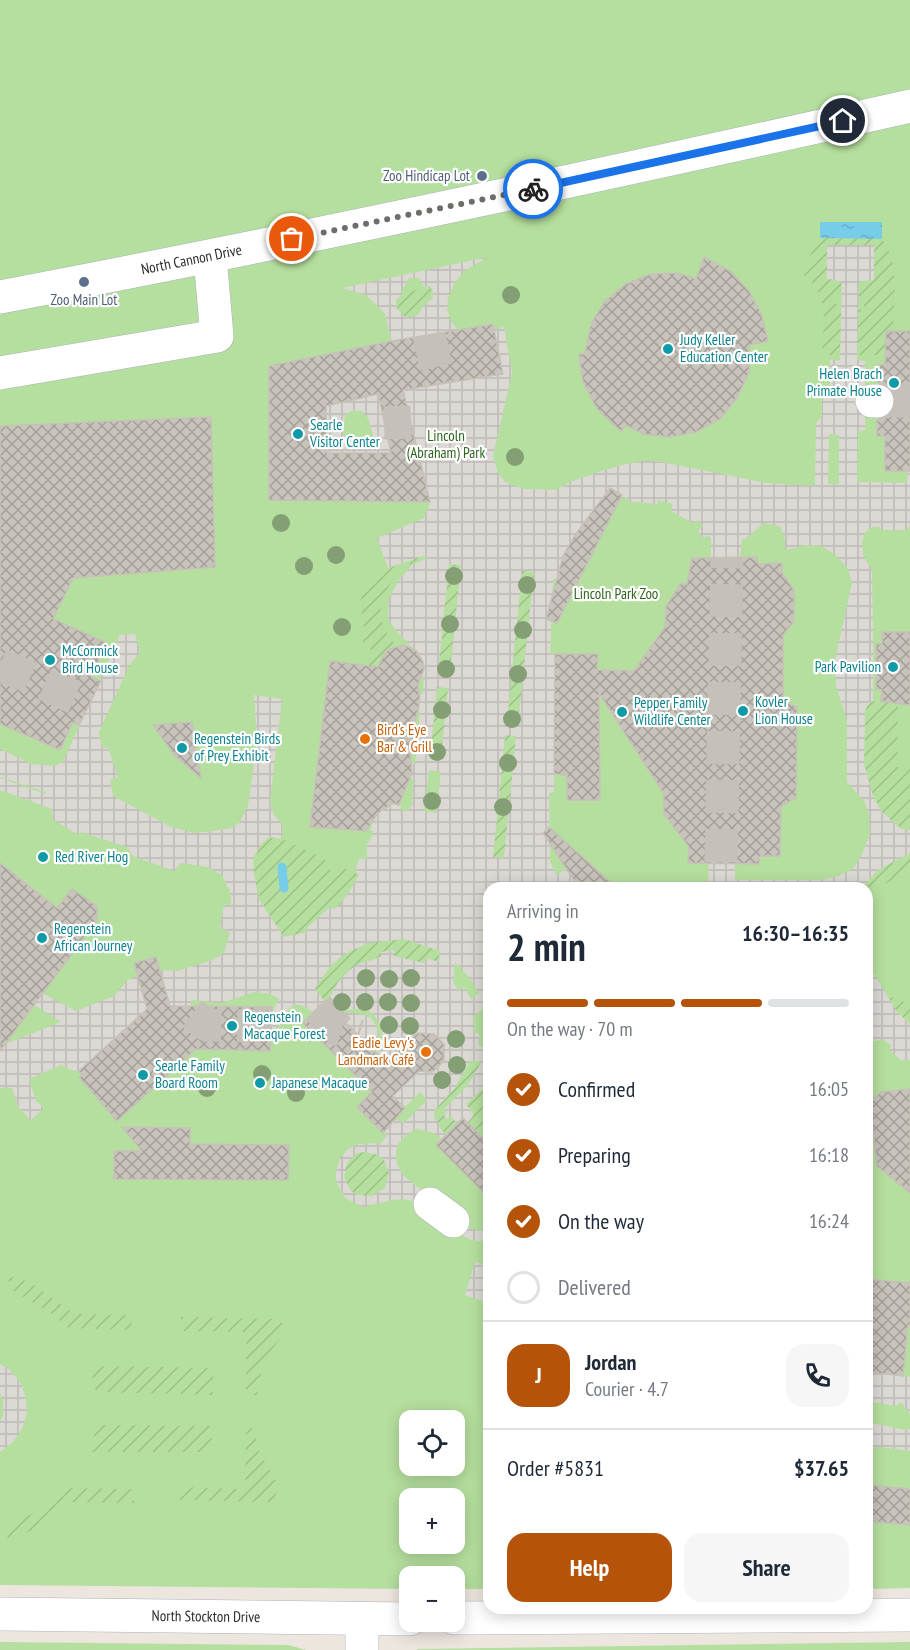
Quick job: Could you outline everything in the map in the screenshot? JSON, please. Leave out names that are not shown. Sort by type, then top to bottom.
[{"type":"street","name":"North Cannon Drive","points":[[0,297],[210,257],[683,157],[910,106]]},
{"type":"street","points":[[0,373],[217,336],[210,257]]},
{"type":"street","name":"North Stockton Drive","points":[[0,1614],[362,1635],[399,1623]]},
{"type":"street","points":[[465,1618],[910,1615]]},
{"type":"green space","name":"Lincoln (Abraham) Park","points":[[0,0],[910,0],[910,1588],[873,1589],[873,882],[483,882],[483,1589],[465,1589],[465,1566],[399,1566],[399,1589],[0,1585]]},
{"type":"green space","points":[[820,238],[882,239],[888,249],[894,272],[895,296],[893,331],[886,332],[885,355],[858,355],[858,310],[864,309],[864,296],[859,296],[859,284],[862,280],[837,280],[842,284],[841,296],[836,296],[836,309],[841,310],[840,355],[822,355],[824,311],[822,301],[813,283],[804,275],[812,251]]},
{"type":"green space","points":[[430,286],[434,294],[432,299],[424,305],[418,316],[406,318],[399,312],[396,300],[402,294]]},
{"type":"green space","points":[[426,555],[427,558],[405,567],[384,595],[381,603],[382,621],[390,638],[397,646],[385,653],[379,666],[368,666],[371,647],[363,644],[364,629],[360,593],[366,585],[388,568]]},
{"type":"green space","points":[[449,564],[461,565],[450,674],[438,673]]},
{"type":"green space","points":[[522,571],[534,571],[519,723],[507,722]]},
{"type":"green space","points":[[437,687],[448,688],[442,757],[430,756]]},
{"type":"green space","points":[[870,701],[898,703],[897,767],[910,768],[910,830],[900,827],[885,814],[878,805],[870,785],[864,755],[865,714]]},
{"type":"green space","points":[[505,735],[517,736],[505,858],[493,857]]},
{"type":"green space","points":[[269,837],[282,839],[325,859],[326,866],[330,870],[342,867],[359,875],[341,904],[333,909],[330,907],[306,929],[308,932],[284,937],[268,913],[256,888],[254,862],[259,850]]},
{"type":"green space","points":[[910,854],[910,871],[873,890],[873,882],[867,882],[891,862]]},
{"type":"green space","points":[[404,939],[440,950],[439,963],[424,963],[394,956],[394,951],[363,962],[349,970],[336,985],[327,1004],[315,988],[331,965],[352,950],[376,942]]},
{"type":"green space","points":[[887,995],[904,1002],[910,1008],[910,1024],[896,1011]]},
{"type":"green space","points":[[470,1061],[482,1061],[468,1085],[447,1111],[447,1119],[450,1116],[458,1124],[446,1135],[436,1122],[436,1112],[457,1084]]},
{"type":"green space","points":[[483,1088],[483,1138],[468,1122],[474,1115],[466,1104]]},
{"type":"green space","points":[[366,1151],[382,1158],[389,1174],[382,1190],[366,1197],[350,1190],[343,1174],[350,1158]]},
{"type":"green space","points":[[8,1276],[30,1282],[74,1314],[131,1315],[132,1330],[68,1328],[51,1313],[10,1289]]},
{"type":"green space","points":[[181,1317],[281,1319],[285,1333],[265,1361],[257,1395],[246,1396],[246,1332],[181,1331]]},
{"type":"green space","points":[[90,1366],[213,1368],[213,1395],[96,1392]]},
{"type":"green space","points":[[99,1425],[212,1426],[212,1452],[87,1452]]},
{"type":"green space","points":[[246,1428],[256,1428],[256,1446],[279,1486],[273,1502],[178,1500],[178,1487],[245,1489]]},
{"type":"green space","points":[[68,1488],[133,1489],[134,1503],[71,1502],[34,1529],[7,1538],[16,1521],[46,1508]]},
{"type":"green space","points":[[0,1642],[288,1645],[306,1650],[0,1650]]},
{"type":"green space","points":[[910,1642],[910,1650],[416,1650],[418,1649]]},
{"type":"shaded area","points":[[827,245],[874,245],[874,280],[860,281],[859,284],[857,360],[865,361],[865,430],[858,431],[857,482],[907,483],[908,471],[910,471],[910,526],[906,530],[882,530],[879,527],[873,527],[865,532],[862,541],[863,555],[872,570],[873,635],[873,701],[865,709],[864,765],[873,796],[881,811],[901,829],[910,830],[910,853],[878,870],[867,882],[703,882],[708,881],[709,863],[735,863],[735,880],[822,880],[839,876],[854,868],[861,856],[870,835],[869,816],[865,802],[847,782],[847,721],[836,685],[835,660],[852,583],[848,569],[837,556],[822,546],[807,545],[785,550],[785,539],[780,526],[764,523],[742,539],[740,557],[711,558],[709,535],[703,538],[698,531],[703,526],[697,520],[693,523],[671,511],[673,504],[658,500],[657,504],[628,501],[627,497],[605,503],[575,535],[563,556],[557,579],[553,579],[550,654],[555,654],[554,792],[549,793],[550,862],[556,875],[567,869],[576,882],[483,882],[483,1008],[473,1018],[474,1033],[479,1033],[479,1046],[483,1047],[483,1088],[466,1104],[474,1115],[468,1122],[463,1118],[458,1124],[450,1116],[447,1119],[444,1115],[447,1111],[444,1109],[468,1085],[482,1061],[470,1061],[454,1089],[434,1113],[435,1120],[440,1123],[438,1126],[446,1135],[442,1140],[434,1133],[418,1129],[399,1142],[396,1152],[397,1164],[403,1175],[433,1200],[416,1202],[404,1199],[392,1200],[363,1207],[345,1198],[336,1181],[340,1158],[348,1149],[359,1144],[381,1143],[387,1136],[385,1131],[396,1120],[404,1123],[427,1100],[420,1092],[405,1107],[393,1096],[419,1071],[433,1072],[444,1061],[444,1044],[434,1034],[418,1033],[406,1060],[367,1067],[378,1055],[382,1037],[381,1026],[369,1011],[342,1010],[329,1000],[338,982],[347,972],[356,965],[381,957],[381,952],[394,950],[394,956],[424,963],[426,958],[439,962],[440,951],[404,939],[368,943],[345,954],[331,965],[315,988],[324,1001],[314,1012],[301,1005],[294,1005],[287,1010],[284,1022],[272,1029],[272,1013],[279,998],[267,993],[255,992],[221,1003],[193,1000],[190,1003],[192,1023],[139,1020],[127,1027],[79,1071],[61,1065],[29,1079],[36,1101],[44,1108],[31,1120],[19,1108],[12,1088],[0,1088],[0,1046],[61,1022],[33,1004],[42,993],[76,1011],[114,996],[128,980],[137,976],[142,991],[164,985],[160,970],[178,971],[213,960],[224,953],[230,932],[220,928],[224,904],[231,906],[231,894],[222,875],[208,867],[181,863],[174,871],[133,856],[127,847],[82,832],[77,834],[53,820],[52,809],[0,790],[0,778],[45,794],[46,792],[0,777],[0,749],[31,764],[55,766],[63,762],[120,635],[135,634],[140,652],[129,666],[99,732],[102,748],[108,748],[118,777],[110,780],[113,796],[171,827],[194,833],[232,828],[240,822],[248,806],[257,743],[254,695],[282,699],[270,800],[273,814],[282,824],[282,839],[269,837],[262,843],[253,858],[254,875],[259,900],[284,937],[307,932],[306,929],[330,907],[334,909],[341,904],[349,892],[359,875],[355,871],[359,859],[367,859],[367,844],[373,835],[373,831],[370,830],[377,814],[392,805],[401,805],[400,809],[409,810],[413,803],[414,779],[410,778],[417,747],[414,744],[417,734],[415,727],[419,726],[420,695],[423,693],[424,679],[422,676],[423,662],[420,655],[397,632],[388,619],[389,598],[399,580],[412,565],[427,558],[426,555],[388,568],[377,538],[424,518],[430,502],[403,390],[503,374],[494,329],[504,327],[512,373],[493,456],[498,473],[505,482],[523,489],[556,490],[570,482],[599,472],[644,461],[662,462],[766,483],[815,486],[816,424],[822,416],[822,393],[830,389],[830,360],[840,360],[842,284],[837,280],[827,279]],"holes":[[[829,434],[839,435],[839,484],[828,484]],[[449,564],[461,565],[450,674],[438,673]],[[522,571],[534,572],[518,723],[507,721]],[[437,687],[448,688],[441,757],[430,756]],[[505,735],[516,736],[504,858],[493,857]],[[429,770],[441,772],[436,813],[424,811]],[[455,962],[470,978],[479,993],[471,999],[464,987],[459,991],[453,982]],[[357,1153],[378,1155],[384,1160],[389,1173],[385,1188],[372,1196],[357,1195],[350,1190],[344,1177],[347,1163]]]},
{"type":"shaded area","points":[[488,257],[464,271],[454,284],[448,298],[447,309],[451,322],[458,330],[392,341],[385,314],[376,304],[364,294],[342,288]],"holes":[[[409,278],[419,278],[424,287],[430,286],[434,294],[418,315],[406,318],[396,308],[396,300],[402,294]]]},
{"type":"shaded area","points":[[378,394],[391,453],[327,453],[326,406]],"holes":[[[362,411],[368,418],[374,438],[369,442],[347,441],[343,436],[345,414]]]},
{"type":"shaded area","points":[[873,972],[896,1011],[910,1024],[910,1060],[902,1061],[889,1050],[892,1046],[883,1039],[873,1042]]},
{"type":"shaded area","points":[[335,1012],[363,1014],[371,1018],[377,1027],[375,1052]]},
{"type":"shaded area","points":[[456,1218],[471,1229],[483,1230],[483,1240],[471,1240],[450,1225]]},
{"type":"shaded area","points":[[475,1262],[483,1264],[483,1301],[465,1295]]},
{"type":"shaded area","points":[[0,1364],[10,1370],[21,1384],[26,1398],[27,1414],[22,1429],[13,1442],[0,1452],[3,1400],[0,1393]]},
{"type":"shaded area","points":[[873,1373],[910,1377],[910,1414],[901,1402],[896,1406],[873,1402]]},
{"type":"shaded area","points":[[873,1423],[910,1429],[910,1451],[873,1448]]},
{"type":"water","points":[[820,222],[882,222],[882,239],[820,238]]},
{"type":"building","name":"Judy Keller Education Center","points":[[704,257],[730,271],[749,291],[761,313],[768,341],[749,345],[749,372],[737,398],[720,419],[696,432],[670,437],[643,434],[626,425],[621,431],[597,409],[583,382],[579,354],[585,354],[591,324],[605,301],[626,284],[651,274],[678,273],[696,279]]},
{"type":"building","name":"Searle Visitor Center","points":[[493,324],[503,374],[403,390],[430,502],[269,500],[269,366],[392,341]],"holes":[[[378,394],[391,453],[327,453],[326,406]]]},
{"type":"building","name":"Helen Brach Primate House","points":[[886,331],[910,331],[910,471],[885,471],[885,436],[877,436],[877,420],[887,417],[896,402],[893,391],[877,382],[877,365],[885,365]]},
{"type":"building","points":[[211,417],[215,567],[73,578],[53,619],[107,643],[91,677],[101,681],[79,725],[73,722],[60,750],[0,724],[0,426]]},
{"type":"building","points":[[610,488],[622,495],[557,623],[546,619],[563,556],[575,535]]},
{"type":"building","name":"Kovler Lion House","points":[[757,557],[758,564],[782,563],[782,573],[794,590],[794,621],[783,635],[783,701],[797,707],[796,798],[781,806],[780,856],[760,856],[759,864],[688,863],[689,847],[664,814],[664,794],[599,693],[600,800],[567,800],[567,775],[554,774],[555,654],[598,654],[597,670],[634,671],[665,627],[666,607],[680,584],[687,584],[692,558]]},
{"type":"building","points":[[882,632],[910,632],[910,705],[881,701],[882,690],[876,689],[876,644],[882,644]]},
{"type":"building","name":"Bird's Eye Bar & Grill","points":[[403,645],[416,650],[424,669],[418,686],[420,700],[415,722],[417,735],[410,753],[412,773],[399,805],[393,803],[377,814],[366,831],[310,827],[330,661],[378,667],[385,653]]},
{"type":"building","name":"Regenstein Birds of Prey Exhibit","points":[[192,722],[201,778],[175,756],[153,725]]},
{"type":"building","points":[[549,827],[610,882],[575,882],[543,833]]},
{"type":"building","name":"Regenstein African Journey","points":[[0,863],[57,908],[72,889],[97,906],[97,920],[0,1051]]},
{"type":"building","points":[[156,957],[170,1006],[272,1007],[270,1051],[196,1049],[117,1121],[79,1077],[83,1075],[79,1071],[147,1009],[134,963]]},
{"type":"building","points":[[324,1001],[385,1062],[418,1033],[434,1034],[444,1044],[444,1061],[433,1072],[419,1071],[393,1096],[405,1108],[383,1133],[357,1107],[372,1092],[303,1023]]},
{"type":"building","points":[[910,1089],[910,1193],[877,1166],[873,1129],[873,1099],[881,1092]]},
{"type":"building","points":[[463,1118],[483,1138],[483,1192],[436,1145]]},
{"type":"building","points":[[122,1127],[190,1128],[190,1144],[289,1145],[288,1180],[114,1179],[114,1151],[142,1151]]},
{"type":"building","points":[[873,1280],[910,1283],[910,1326],[908,1325],[903,1376],[873,1373]]},
{"type":"building","points":[[873,1486],[910,1489],[910,1525],[873,1522]]},
{"type":"waterway","points":[[282,867],[284,888]]},
{"type":"tunnel","points":[[429,335],[440,384]]},
{"type":"tunnel","points":[[877,401],[910,401]]},
{"type":"tunnel","points":[[384,423],[411,422]]},
{"type":"tunnel","points":[[721,862],[727,558]]},
{"type":"tunnel","points":[[0,664],[89,704]]},
{"type":"tunnel","points":[[318,1008],[339,1030],[359,1036]]},
{"type":"tunnel","points":[[192,1014],[207,1025],[254,1026],[271,1021]]},
{"type":"way so far","points":[[292,239],[533,189]]},
{"type":"place","name":"Zoo Hindicap Lot","points":[[482,176]]},
{"type":"place","name":"Zoo Main Lot","points":[[84,282]]},
{"type":"place","name":"Judy Keller Education Center","points":[[668,349]]},
{"type":"place","name":"Helen Brach Primate House","points":[[894,383]]},
{"type":"place","name":"Searle Visitor Center","points":[[298,434]]},
{"type":"place","name":"McCormick Bird House","points":[[50,660]]},
{"type":"place","name":"Park Pavilion","points":[[893,667]]},
{"type":"place","name":"Kovler Lion House","points":[[743,711]]},
{"type":"place","name":"Pepper Family Wildlife Center","points":[[622,712]]},
{"type":"place","name":"Bird's Eye Bar & Grill","points":[[365,739]]},
{"type":"place","name":"Regenstein Birds of Prey Exhibit","points":[[182,748]]},
{"type":"place","name":"Red River Hog","points":[[43,857]]},
{"type":"place","name":"Regenstein African Journey","points":[[42,938]]},
{"type":"place","name":"Regenstein Macaque Forest","points":[[232,1026]]},
{"type":"place","name":"Eadie Levy's Landmark Café","points":[[426,1052]]},
{"type":"place","name":"Searle Family Board Room","points":[[143,1075]]},
{"type":"place","name":"Japanese Macaque","points":[[260,1083]]},
{"type":"route","points":[[533,189],[843,121]]},
{"type":"park label","name":"Lincoln Park Zoo","points":[[616,594]]}]
